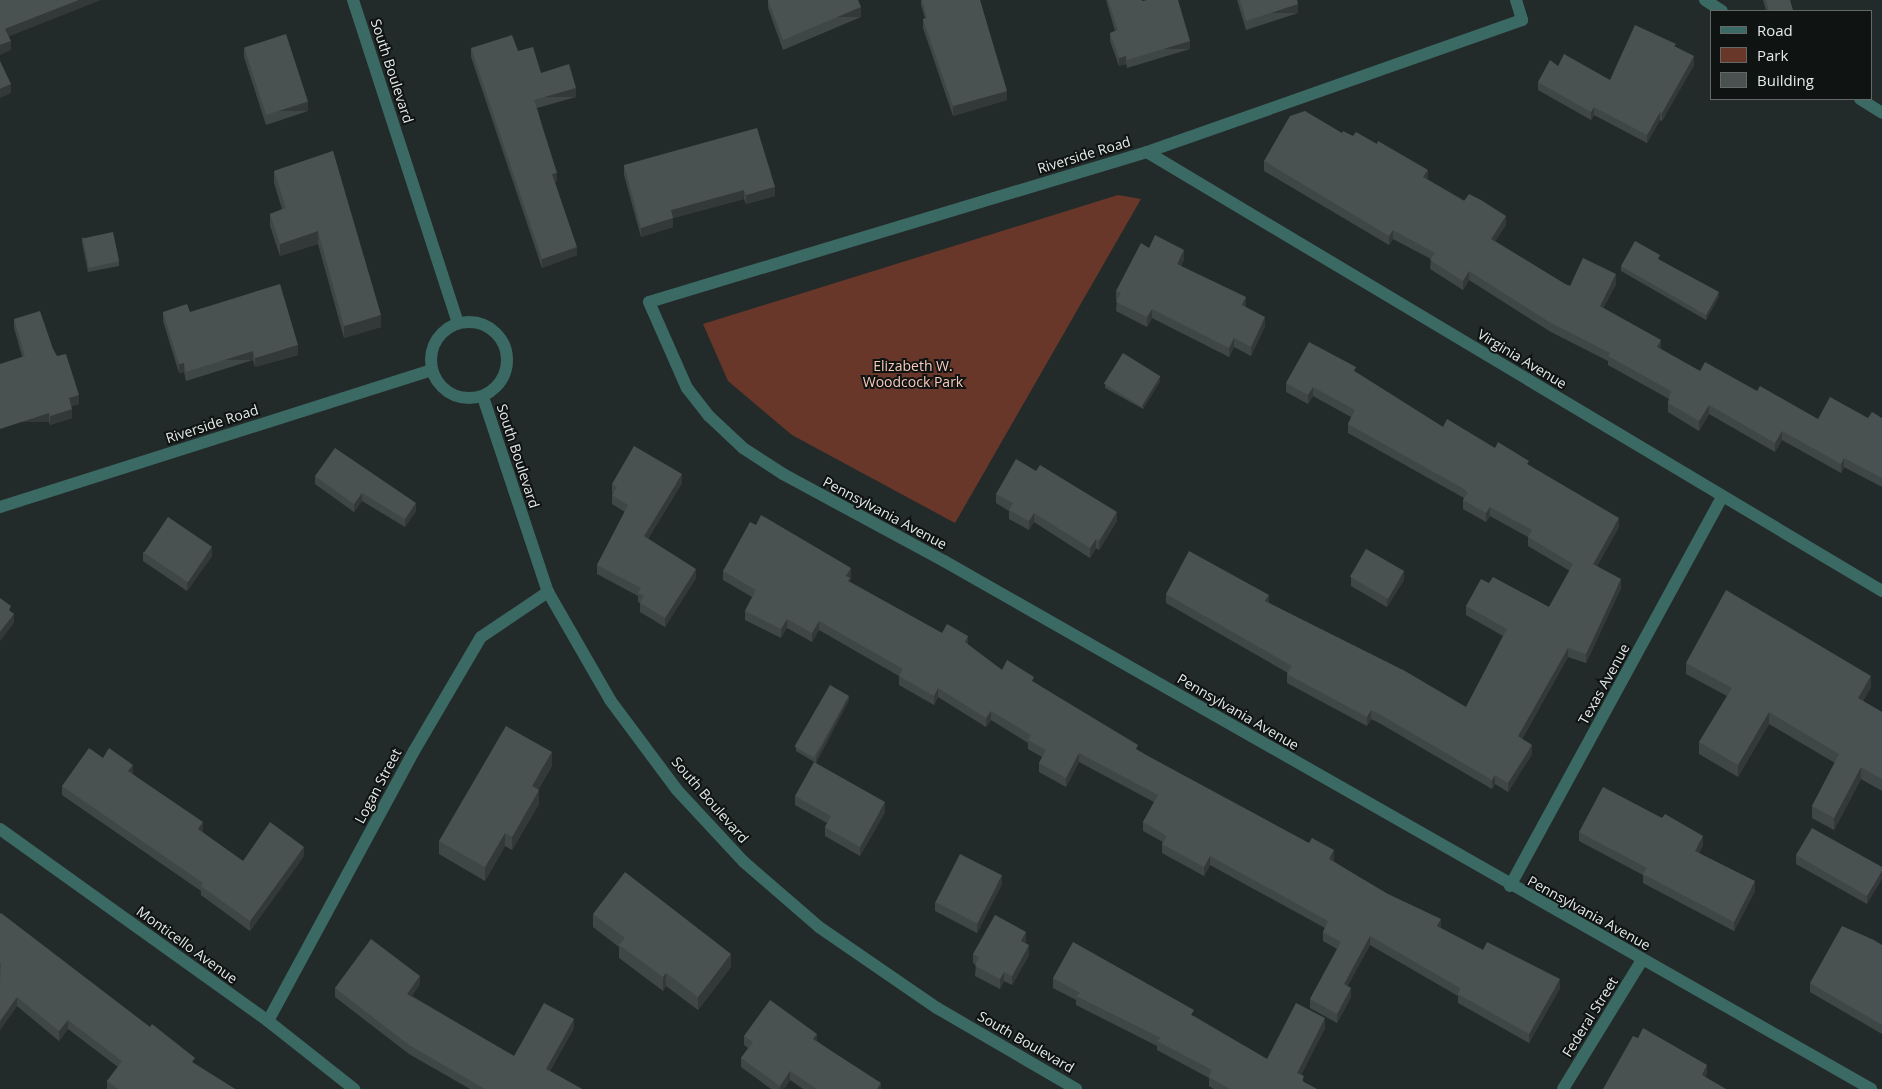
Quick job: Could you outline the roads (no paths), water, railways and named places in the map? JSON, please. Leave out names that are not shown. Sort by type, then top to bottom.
[{"type":"street","name":"South Boulevard","points":[[353,0],[458,323]]},
{"type":"street","name":"Riverside Road","points":[[649,302],[1147,152],[1522,20],[1516,0]]},
{"type":"street","points":[[1705,0],[1720,10]]},
{"type":"street","points":[[1862,100],[1882,113]]},
{"type":"street","name":"Virginia Avenue","points":[[1147,152],[1882,591]]},
{"type":"street","name":"Pennsylvania Avenue","points":[[649,302],[687,388],[709,416],[743,448],[783,474],[953,566],[1510,886],[1871,1089]]},
{"type":"street","points":[[469,321],[486,326],[500,336],[506,346],[506,371],[501,382],[482,397],[457,396],[439,383],[432,370],[430,358],[438,336],[458,323],[469,321]]},
{"type":"street","name":"Riverside Road","points":[[0,507],[432,370]]},
{"type":"street","name":"South Boulevard","points":[[482,397],[548,592],[610,700],[677,790],[744,862],[818,927],[937,1008],[1076,1089]]},
{"type":"street","name":"Texas Avenue","points":[[1510,886],[1723,496]]},
{"type":"street","name":"Logan Street","points":[[268,1022],[414,751],[481,638],[548,592]]},
{"type":"street","name":"Monticello Avenue","points":[[1,834],[268,1022],[354,1089]]},
{"type":"street","name":"Federal Street","points":[[1563,1089],[1642,960]]},
{"type":"park label","name":"Elizabeth W. Woodcock Park","points":[[913,374]]}]
